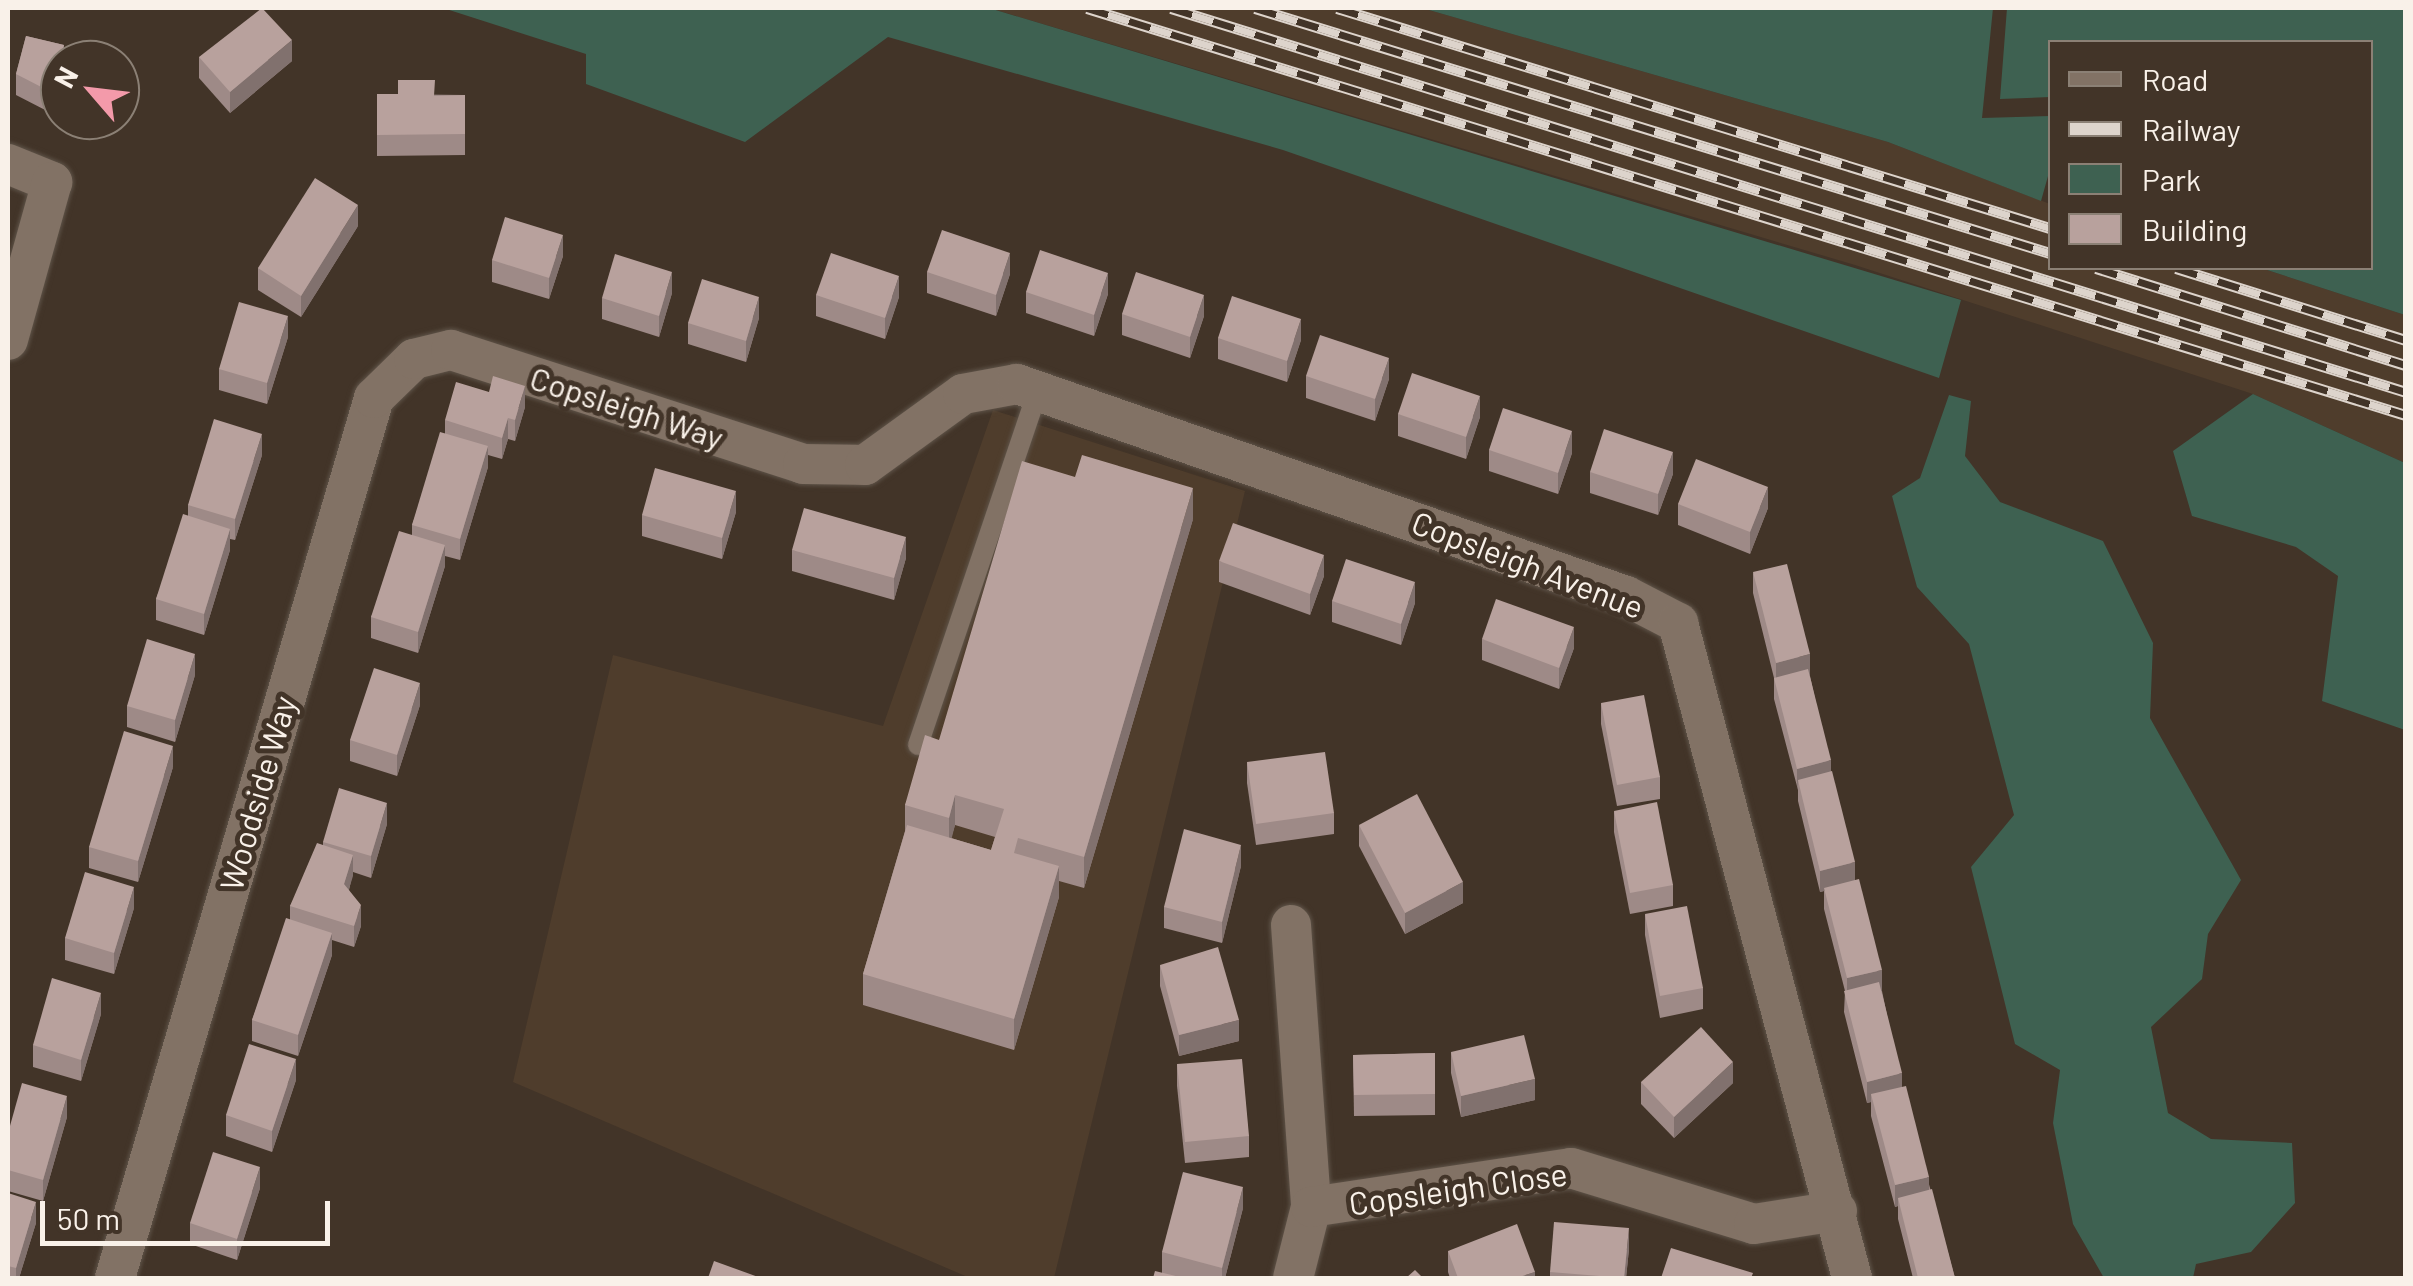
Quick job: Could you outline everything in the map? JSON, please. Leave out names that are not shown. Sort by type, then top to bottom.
[{"type":"street","points":[[8,164],[52,182],[8,340]]},
{"type":"street","name":"Copsleigh Way","points":[[451,350],[803,464]]},
{"type":"street","name":"Woodside Way","points":[[115,1278],[374,398],[414,359],[451,350]]},
{"type":"street","name":"Copsleigh Avenue","points":[[803,464],[865,466],[963,394],[1017,384],[1678,622],[1852,1278]]},
{"type":"street","name":"Copsleigh Close","points":[[1291,925],[1311,1207],[1293,1278]]},
{"type":"street","name":"Copsleigh Close","points":[[1311,1207],[1572,1168],[1754,1224],[1837,1212]]},
{"type":"lane","points":[[918,745],[1038,390]]},
{"type":"shaded area","points":[[989,8],[1422,8],[1888,142],[2048,203],[2048,270],[2267,270],[2405,315],[2405,463],[2253,394],[1855,265]]},
{"type":"shaded area","points":[[993,410],[1245,491],[1054,1278],[970,1278],[513,1082],[613,655],[883,726]]},
{"type":"green space","points":[[443,8],[989,8],[1961,300],[1939,378],[1283,150],[888,37],[745,142],[586,84],[586,54]]},
{"type":"green space","points":[[1422,8],[1993,8],[1982,118],[2048,116],[2048,176],[2041,201],[1888,142]]},
{"type":"green space","points":[[2007,8],[2405,8],[2405,315],[2267,270],[2373,270],[2373,40],[2048,40],[2048,97],[2000,99]]},
{"type":"green space","points":[[2253,394],[2405,463],[2405,730],[2322,701],[2338,576],[2296,547],[2192,516],[2173,451]]},
{"type":"green space","points":[[1949,395],[1971,401],[1965,456],[2000,502],[2103,541],[2153,643],[2150,718],[2241,880],[2208,934],[2202,979],[2151,1027],[2168,1113],[2211,1139],[2292,1143],[2295,1203],[2251,1252],[2196,1264],[2193,1278],[2104,1278],[2073,1224],[2053,1123],[2060,1070],[2015,1044],[1971,867],[2014,815],[1969,644],[1917,587],[1892,496],[1920,478]]},
{"type":"building","points":[[262,8],[292,40],[230,92],[199,57]]},
{"type":"building","points":[[26,36],[43,40],[40,86],[16,74]]},
{"type":"building","points":[[398,80],[435,80],[434,96],[465,95],[465,134],[377,135],[377,94],[398,94]]},
{"type":"building","points":[[315,178],[358,205],[301,296],[258,268]]},
{"type":"building","points":[[505,217],[563,235],[549,278],[492,260]]},
{"type":"building","points":[[942,230],[1010,253],[996,295],[927,272]]},
{"type":"building","points":[[1040,250],[1108,273],[1094,315],[1026,292]]},
{"type":"building","points":[[831,253],[899,276],[885,318],[816,295]]},
{"type":"building","points":[[615,254],[672,272],[659,316],[602,298]]},
{"type":"building","points":[[1136,272],[1204,295],[1190,337],[1122,314]]},
{"type":"building","points":[[702,279],[759,297],[746,341],[688,323]]},
{"type":"building","points":[[1232,296],[1301,319],[1287,361],[1218,338]]},
{"type":"building","points":[[239,302],[288,316],[267,383],[219,369]]},
{"type":"building","points":[[1320,335],[1389,358],[1375,399],[1306,376]]},
{"type":"building","points":[[1412,373],[1480,396],[1466,437],[1398,414]]},
{"type":"building","points":[[493,376],[525,386],[515,420],[508,418],[502,438],[445,420],[456,382],[489,392]]},
{"type":"building","points":[[1503,408],[1572,431],[1558,473],[1489,450]]},
{"type":"building","points":[[214,419],[262,434],[235,519],[188,505]]},
{"type":"building","points":[[1604,429],[1673,452],[1658,494],[1590,472]]},
{"type":"building","points":[[440,432],[488,446],[460,539],[412,525]]},
{"type":"building","points":[[1082,455],[1193,488],[1084,857],[1018,838],[1014,853],[1059,866],[1014,1019],[863,974],[907,825],[991,850],[1004,809],[955,795],[949,818],[905,805],[925,735],[939,740],[1022,461],[1075,477]]},
{"type":"building","points":[[1696,459],[1768,487],[1750,532],[1678,504]]},
{"type":"building","points":[[655,468],[736,491],[722,538],[642,515]]},
{"type":"building","points":[[804,508],[906,537],[894,578],[792,550]]},
{"type":"building","points":[[183,514],[230,529],[204,614],[156,599]]},
{"type":"building","points":[[1233,523],[1324,555],[1310,594],[1219,561]]},
{"type":"building","points":[[399,531],[445,545],[418,632],[371,617]]},
{"type":"building","points":[[1346,559],[1415,582],[1401,624],[1332,601]]},
{"type":"building","points":[[1787,564],[1810,654],[1776,663],[1753,572]]},
{"type":"building","points":[[1496,599],[1574,627],[1559,668],[1482,639]]},
{"type":"building","points":[[147,639],[195,654],[175,720],[127,706]]},
{"type":"building","points":[[374,668],[420,683],[397,755],[350,740]]},
{"type":"building","points":[[1808,669],[1831,760],[1797,769],[1774,678]]},
{"type":"building","points":[[1644,695],[1660,777],[1617,785],[1601,703]]},
{"type":"building","points":[[124,731],[173,746],[138,861],[89,847]]},
{"type":"building","points":[[1325,752],[1334,813],[1256,824],[1247,762]]},
{"type":"building","points":[[1832,771],[1855,862],[1820,871],[1798,780]]},
{"type":"building","points":[[339,788],[387,803],[371,856],[323,842]]},
{"type":"building","points":[[1417,794],[1463,882],[1405,913],[1359,825]]},
{"type":"building","points":[[1657,802],[1673,885],[1630,893],[1614,811]]},
{"type":"building","points":[[1184,829],[1241,845],[1222,922],[1164,907]]},
{"type":"building","points":[[317,843],[353,855],[344,884],[361,905],[354,926],[290,906]]},
{"type":"building","points":[[85,872],[134,887],[114,953],[65,938]]},
{"type":"building","points":[[1859,879],[1882,970],[1847,978],[1824,888]]},
{"type":"building","points":[[1687,906],[1703,988],[1660,996],[1645,914]]},
{"type":"building","points":[[286,918],[332,933],[298,1035],[252,1020]]},
{"type":"building","points":[[1218,947],[1239,1020],[1179,1035],[1160,965]]},
{"type":"building","points":[[52,978],[101,993],[81,1060],[33,1045]]},
{"type":"building","points":[[1879,982],[1902,1073],[1867,1082],[1844,991]]},
{"type":"building","points":[[1701,1027],[1733,1062],[1674,1117],[1641,1082]]},
{"type":"building","points":[[1524,1035],[1535,1079],[1461,1096],[1451,1052]]},
{"type":"building","points":[[249,1044],[296,1059],[272,1131],[226,1115]]},
{"type":"building","points":[[1435,1053],[1435,1094],[1354,1095],[1353,1055]]},
{"type":"building","points":[[1242,1059],[1249,1136],[1185,1142],[1177,1064]]},
{"type":"building","points":[[22,1083],[67,1096],[43,1180],[8,1170],[8,1133]]},
{"type":"building","points":[[1906,1086],[1929,1177],[1895,1185],[1871,1094]]},
{"type":"building","points":[[213,1152],[260,1167],[237,1239],[190,1223]]},
{"type":"building","points":[[1183,1172],[1243,1187],[1222,1268],[1162,1252]]},
{"type":"building","points":[[1932,1189],[1955,1278],[1918,1278],[1898,1198]]},
{"type":"building","points":[[8,1193],[36,1202],[16,1268],[8,1266]]},
{"type":"building","points":[[1554,1222],[1629,1228],[1624,1278],[1550,1272]]},
{"type":"building","points":[[1517,1224],[1535,1272],[1516,1278],[1458,1278],[1448,1251]]},
{"type":"building","points":[[1671,1248],[1753,1273],[1751,1278],[1661,1278]]},
{"type":"building","points":[[714,1261],[761,1278],[708,1278]]},
{"type":"building","points":[[1415,1270],[1423,1278],[1406,1278]]},
{"type":"building","points":[[1155,1271],[1184,1278],[1153,1278]]},
{"type":"railway","points":[[1087,8],[2406,415]]},
{"type":"railway","points":[[1171,8],[2406,392]]},
{"type":"railway","points":[[1255,8],[2048,252]]},
{"type":"railway","points":[[1337,8],[2048,227]]},
{"type":"railway","points":[[2102,270],[2406,365]]},
{"type":"railway","points":[[2182,270],[2406,340]]}]
